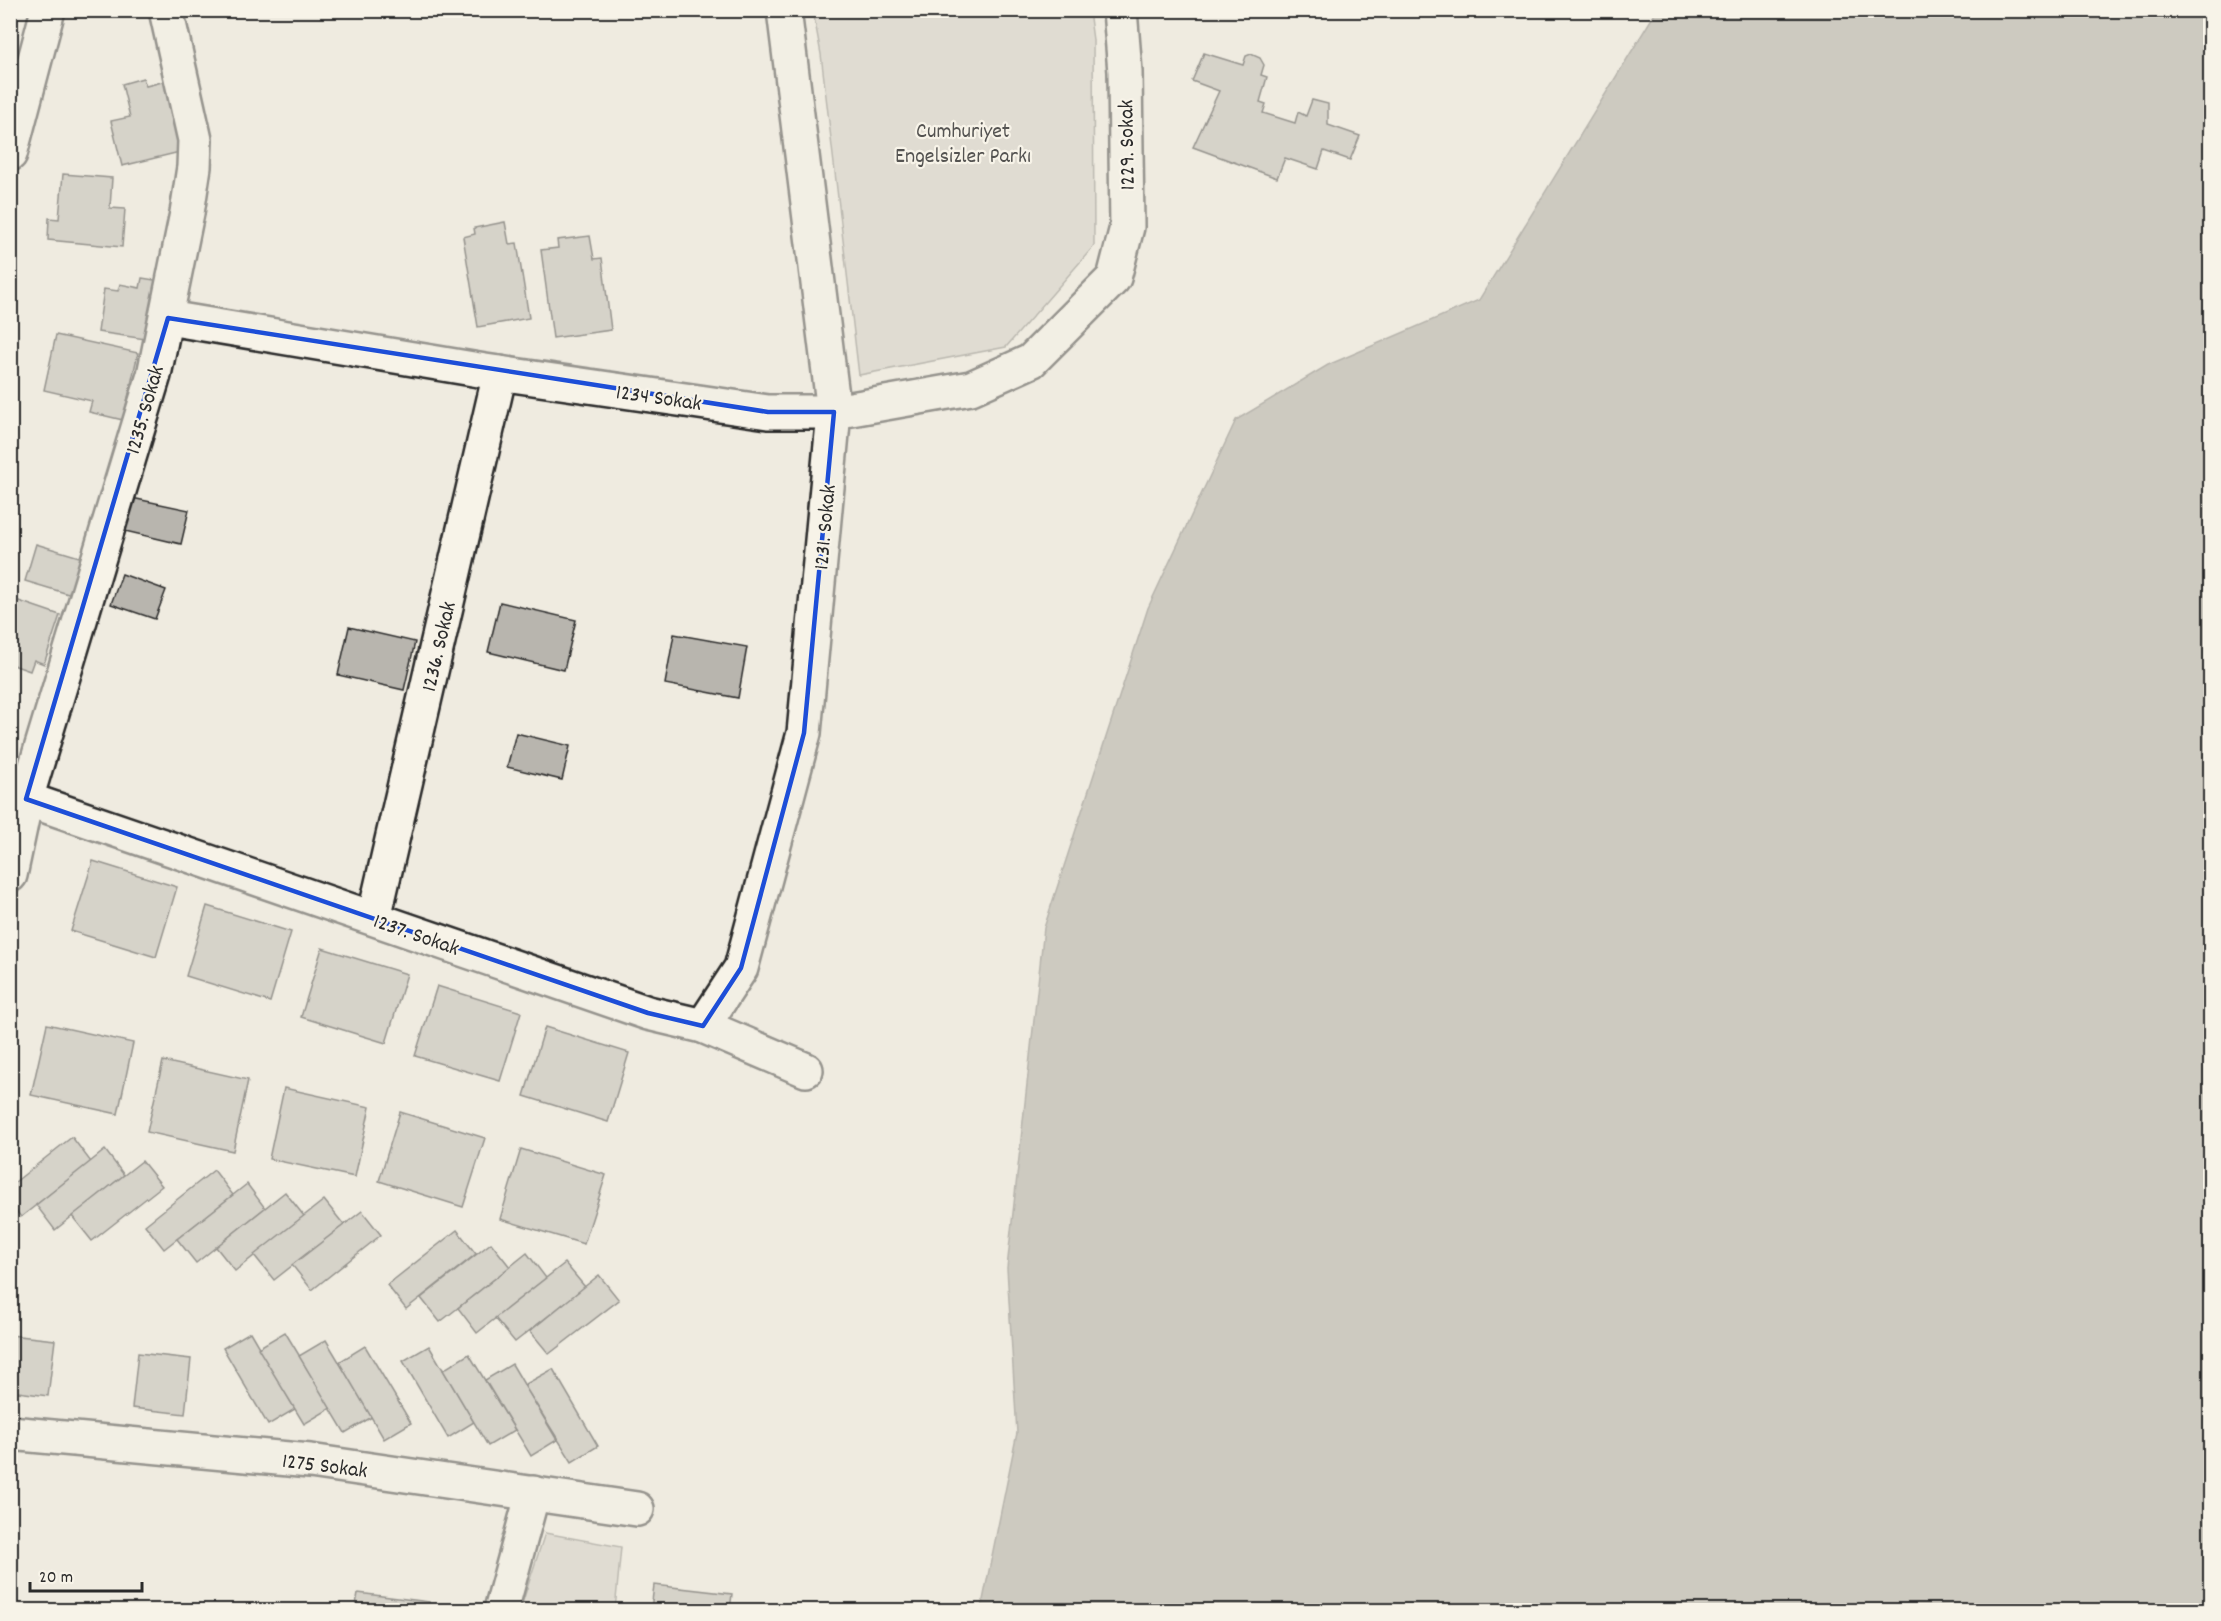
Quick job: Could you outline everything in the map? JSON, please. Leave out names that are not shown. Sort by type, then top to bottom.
[{"type":"street","points":[[10,154],[48,10]]},
{"type":"street","name":"1235. Sokak","points":[[10,875],[18,788],[154,375],[168,318],[194,167],[195,140],[166,10]]},
{"type":"street","name":"1231. Sokak","points":[[703,1026],[741,968],[804,733],[834,412],[784,10]]},
{"type":"street","name":"1229. Sokak","points":[[1114,278],[1127,227],[1125,72],[1120,10]]},
{"type":"street","name":"1234 Sokak","points":[[168,318],[500,373],[768,412],[834,412],[971,388],[1031,361],[1114,278]]},
{"type":"street","name":"1236. Sokak","points":[[374,918],[500,373]]},
{"type":"street","name":"1237. Sokak","points":[[18,788],[374,918],[648,1012],[703,1026],[806,1070]]},
{"type":"street","name":"1275 Sokak","points":[[10,1432],[310,1461],[637,1509]]},
{"type":"street","points":[[501,1611],[532,1493]]},
{"type":"highlighted area","points":[[168,318],[768,412],[834,412],[804,733],[741,968],[703,1026],[648,1013],[26,799]]},
{"type":"green space","name":"Cumhuriyet Engelsizler Parkı","points":[[813,11],[1089,11],[1093,40],[1094,246],[1006,347],[859,375],[821,54]]},
{"type":"green space","points":[[545,1533],[621,1547],[615,1610],[520,1610]]},
{"type":"shaded area","points":[[1657,10],[2210,11],[2210,1610],[981,1610],[1017,1433],[1007,1268],[1044,928],[1148,608],[1236,420],[1328,365],[1479,300]]},
{"type":"building","points":[[1204,53],[1243,65],[1246,56],[1251,54],[1260,58],[1264,65],[1261,75],[1267,77],[1260,102],[1266,104],[1263,113],[1295,123],[1298,112],[1306,116],[1312,100],[1328,104],[1328,125],[1360,136],[1350,160],[1324,151],[1318,169],[1285,158],[1277,178],[1193,147],[1219,91],[1192,81]]},
{"type":"building","points":[[143,78],[146,86],[166,81],[184,151],[122,166],[111,121],[130,117],[122,84]]},
{"type":"building","points":[[63,174],[112,178],[110,208],[125,209],[122,247],[48,240],[49,218],[59,219]]},
{"type":"building","points":[[505,222],[509,244],[517,243],[529,318],[478,327],[463,237],[475,234],[474,228]]},
{"type":"building","points":[[590,236],[594,259],[602,258],[611,330],[553,338],[541,250],[558,248],[557,240]]},
{"type":"building","points":[[142,278],[161,281],[152,340],[98,332],[104,289],[118,291],[120,284],[140,288]]},
{"type":"building","points":[[56,335],[138,353],[123,420],[89,412],[92,401],[44,390]]},
{"type":"building","points":[[132,498],[189,510],[181,544],[125,531]]},
{"type":"building","points":[[36,544],[86,559],[75,596],[25,581]]},
{"type":"building","points":[[122,574],[166,590],[155,619],[111,604]]},
{"type":"building","points":[[10,598],[60,615],[44,664],[34,660],[30,671],[10,664]]},
{"type":"building","points":[[500,602],[576,620],[564,670],[488,652]]},
{"type":"building","points":[[349,627],[415,642],[404,690],[338,675]]},
{"type":"building","points":[[674,634],[747,647],[738,698],[665,684]]},
{"type":"building","points":[[516,733],[570,746],[562,780],[507,767]]},
{"type":"building","points":[[93,861],[177,887],[156,957],[71,931]]},
{"type":"building","points":[[207,906],[291,932],[270,1002],[186,976]]},
{"type":"building","points":[[322,948],[407,974],[386,1043],[301,1017]]},
{"type":"building","points":[[437,986],[521,1012],[500,1081],[415,1056]]},
{"type":"building","points":[[47,1024],[133,1043],[118,1114],[31,1095]]},
{"type":"building","points":[[545,1027],[629,1053],[608,1122],[524,1096]]},
{"type":"building","points":[[163,1061],[248,1080],[233,1151],[147,1132]]},
{"type":"building","points":[[284,1088],[370,1107],[355,1177],[269,1159]]},
{"type":"building","points":[[400,1112],[485,1138],[463,1207],[379,1181]]},
{"type":"building","points":[[72,1137],[91,1162],[21,1217],[10,1203],[10,1186]]},
{"type":"building","points":[[521,1149],[606,1175],[584,1244],[500,1219]]},
{"type":"building","points":[[105,1150],[124,1175],[55,1230],[36,1205]]},
{"type":"building","points":[[142,1161],[162,1186],[92,1241],[72,1216]]},
{"type":"building","points":[[214,1170],[233,1195],[164,1249],[145,1225]]},
{"type":"building","points":[[247,1184],[265,1208],[196,1263],[177,1239]]},
{"type":"building","points":[[285,1192],[304,1216],[235,1271],[216,1247]]},
{"type":"building","points":[[324,1200],[344,1225],[274,1280],[254,1255]]},
{"type":"building","points":[[362,1211],[381,1235],[312,1290],[292,1265]]},
{"type":"building","points":[[457,1230],[476,1254],[406,1309],[387,1285]]},
{"type":"building","points":[[491,1243],[510,1267],[440,1322],[421,1298]]},
{"type":"building","points":[[527,1253],[546,1278],[477,1333],[458,1308]]},
{"type":"building","points":[[565,1263],[585,1287],[515,1342],[495,1318]]},
{"type":"building","points":[[599,1275],[619,1300],[549,1354],[530,1331]]},
{"type":"building","points":[[250,1332],[295,1409],[268,1425],[223,1348]]},
{"type":"building","points":[[285,1332],[331,1408],[304,1424],[258,1348]]},
{"type":"building","points":[[10,1335],[55,1340],[48,1396],[10,1391]]},
{"type":"building","points":[[326,1340],[372,1417],[345,1433],[299,1356]]},
{"type":"building","points":[[365,1346],[411,1423],[384,1439],[339,1362]]},
{"type":"building","points":[[429,1346],[474,1422],[448,1438],[403,1361]]},
{"type":"building","points":[[138,1353],[191,1359],[185,1414],[132,1408]]},
{"type":"building","points":[[469,1354],[515,1430],[488,1446],[443,1370]]},
{"type":"building","points":[[512,1364],[557,1440],[531,1456],[485,1380]]},
{"type":"building","points":[[553,1369],[598,1446],[572,1462],[524,1385]]},
{"type":"building","points":[[654,1585],[732,1594],[730,1610],[651,1610]]},
{"type":"building","points":[[358,1593],[429,1602],[428,1610],[355,1610]]}]
